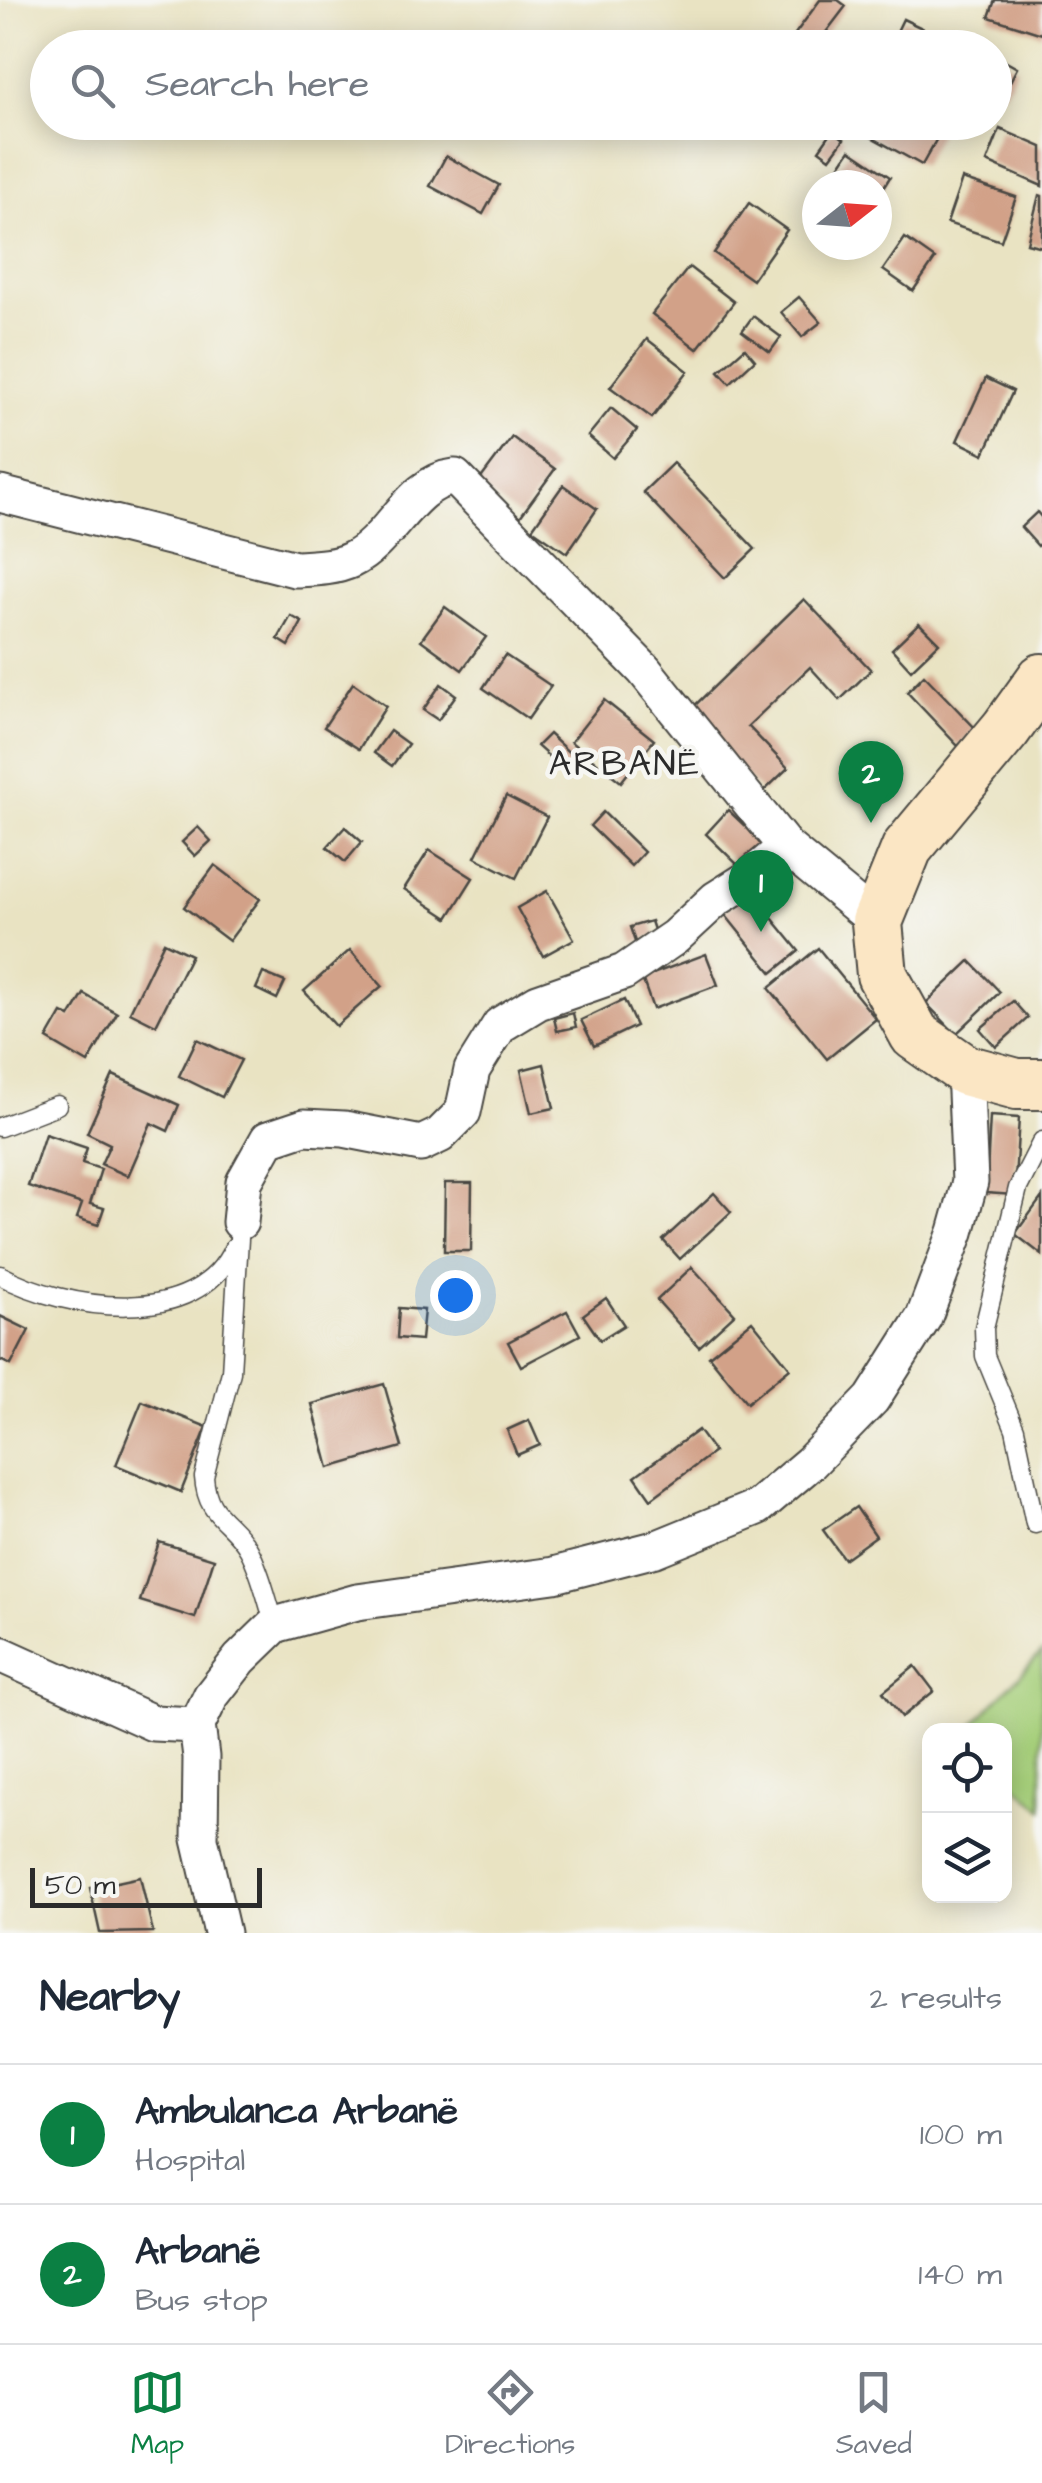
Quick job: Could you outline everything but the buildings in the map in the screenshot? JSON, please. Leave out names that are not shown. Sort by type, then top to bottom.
[{"type":"main road","points":[[1042,679],[1006,730],[907,848],[877,922],[882,976],[915,1035],[964,1070],[1017,1084],[1042,1084]]},
{"type":"street","points":[[0,494],[295,569],[351,560],[373,544],[436,479],[455,477],[644,670],[786,847],[877,922]]},
{"type":"street","points":[[240,1222],[244,1182],[268,1140],[304,1127],[344,1129],[421,1144],[440,1135],[462,1112],[472,1070],[500,1025],[538,1002],[624,972],[675,937],[716,899],[748,880],[786,847]]},
{"type":"street","points":[[222,1933],[200,1840],[202,1756],[196,1725],[211,1696],[240,1659],[275,1625],[358,1602],[554,1575],[655,1549],[758,1507],[810,1463],[872,1399],[924,1317],[970,1182],[964,1070]]},
{"type":"street","points":[[0,1654],[153,1723],[196,1725]]},
{"type":"lane","points":[[0,1128],[57,1105]]},
{"type":"lane","points":[[1035,1524],[1016,1428],[985,1356],[984,1328],[1018,1188],[1042,1141]]},
{"type":"lane","points":[[0,1274],[26,1289],[83,1305],[144,1306],[196,1289],[226,1266],[240,1222]]},
{"type":"lane","points":[[240,1222],[231,1372],[204,1478],[205,1492],[210,1508],[248,1548],[275,1625]]},
{"type":"green space","points":[[1042,1652],[1042,1809],[1012,1782],[1012,1723],[975,1723]]},
{"type":"place","name":"Arbanë","points":[[871,823]]},
{"type":"place","name":"Ambulanca Arbanë","points":[[761,932]]},
{"type":"district","name":"ARBANË","points":[[625,763]]}]
